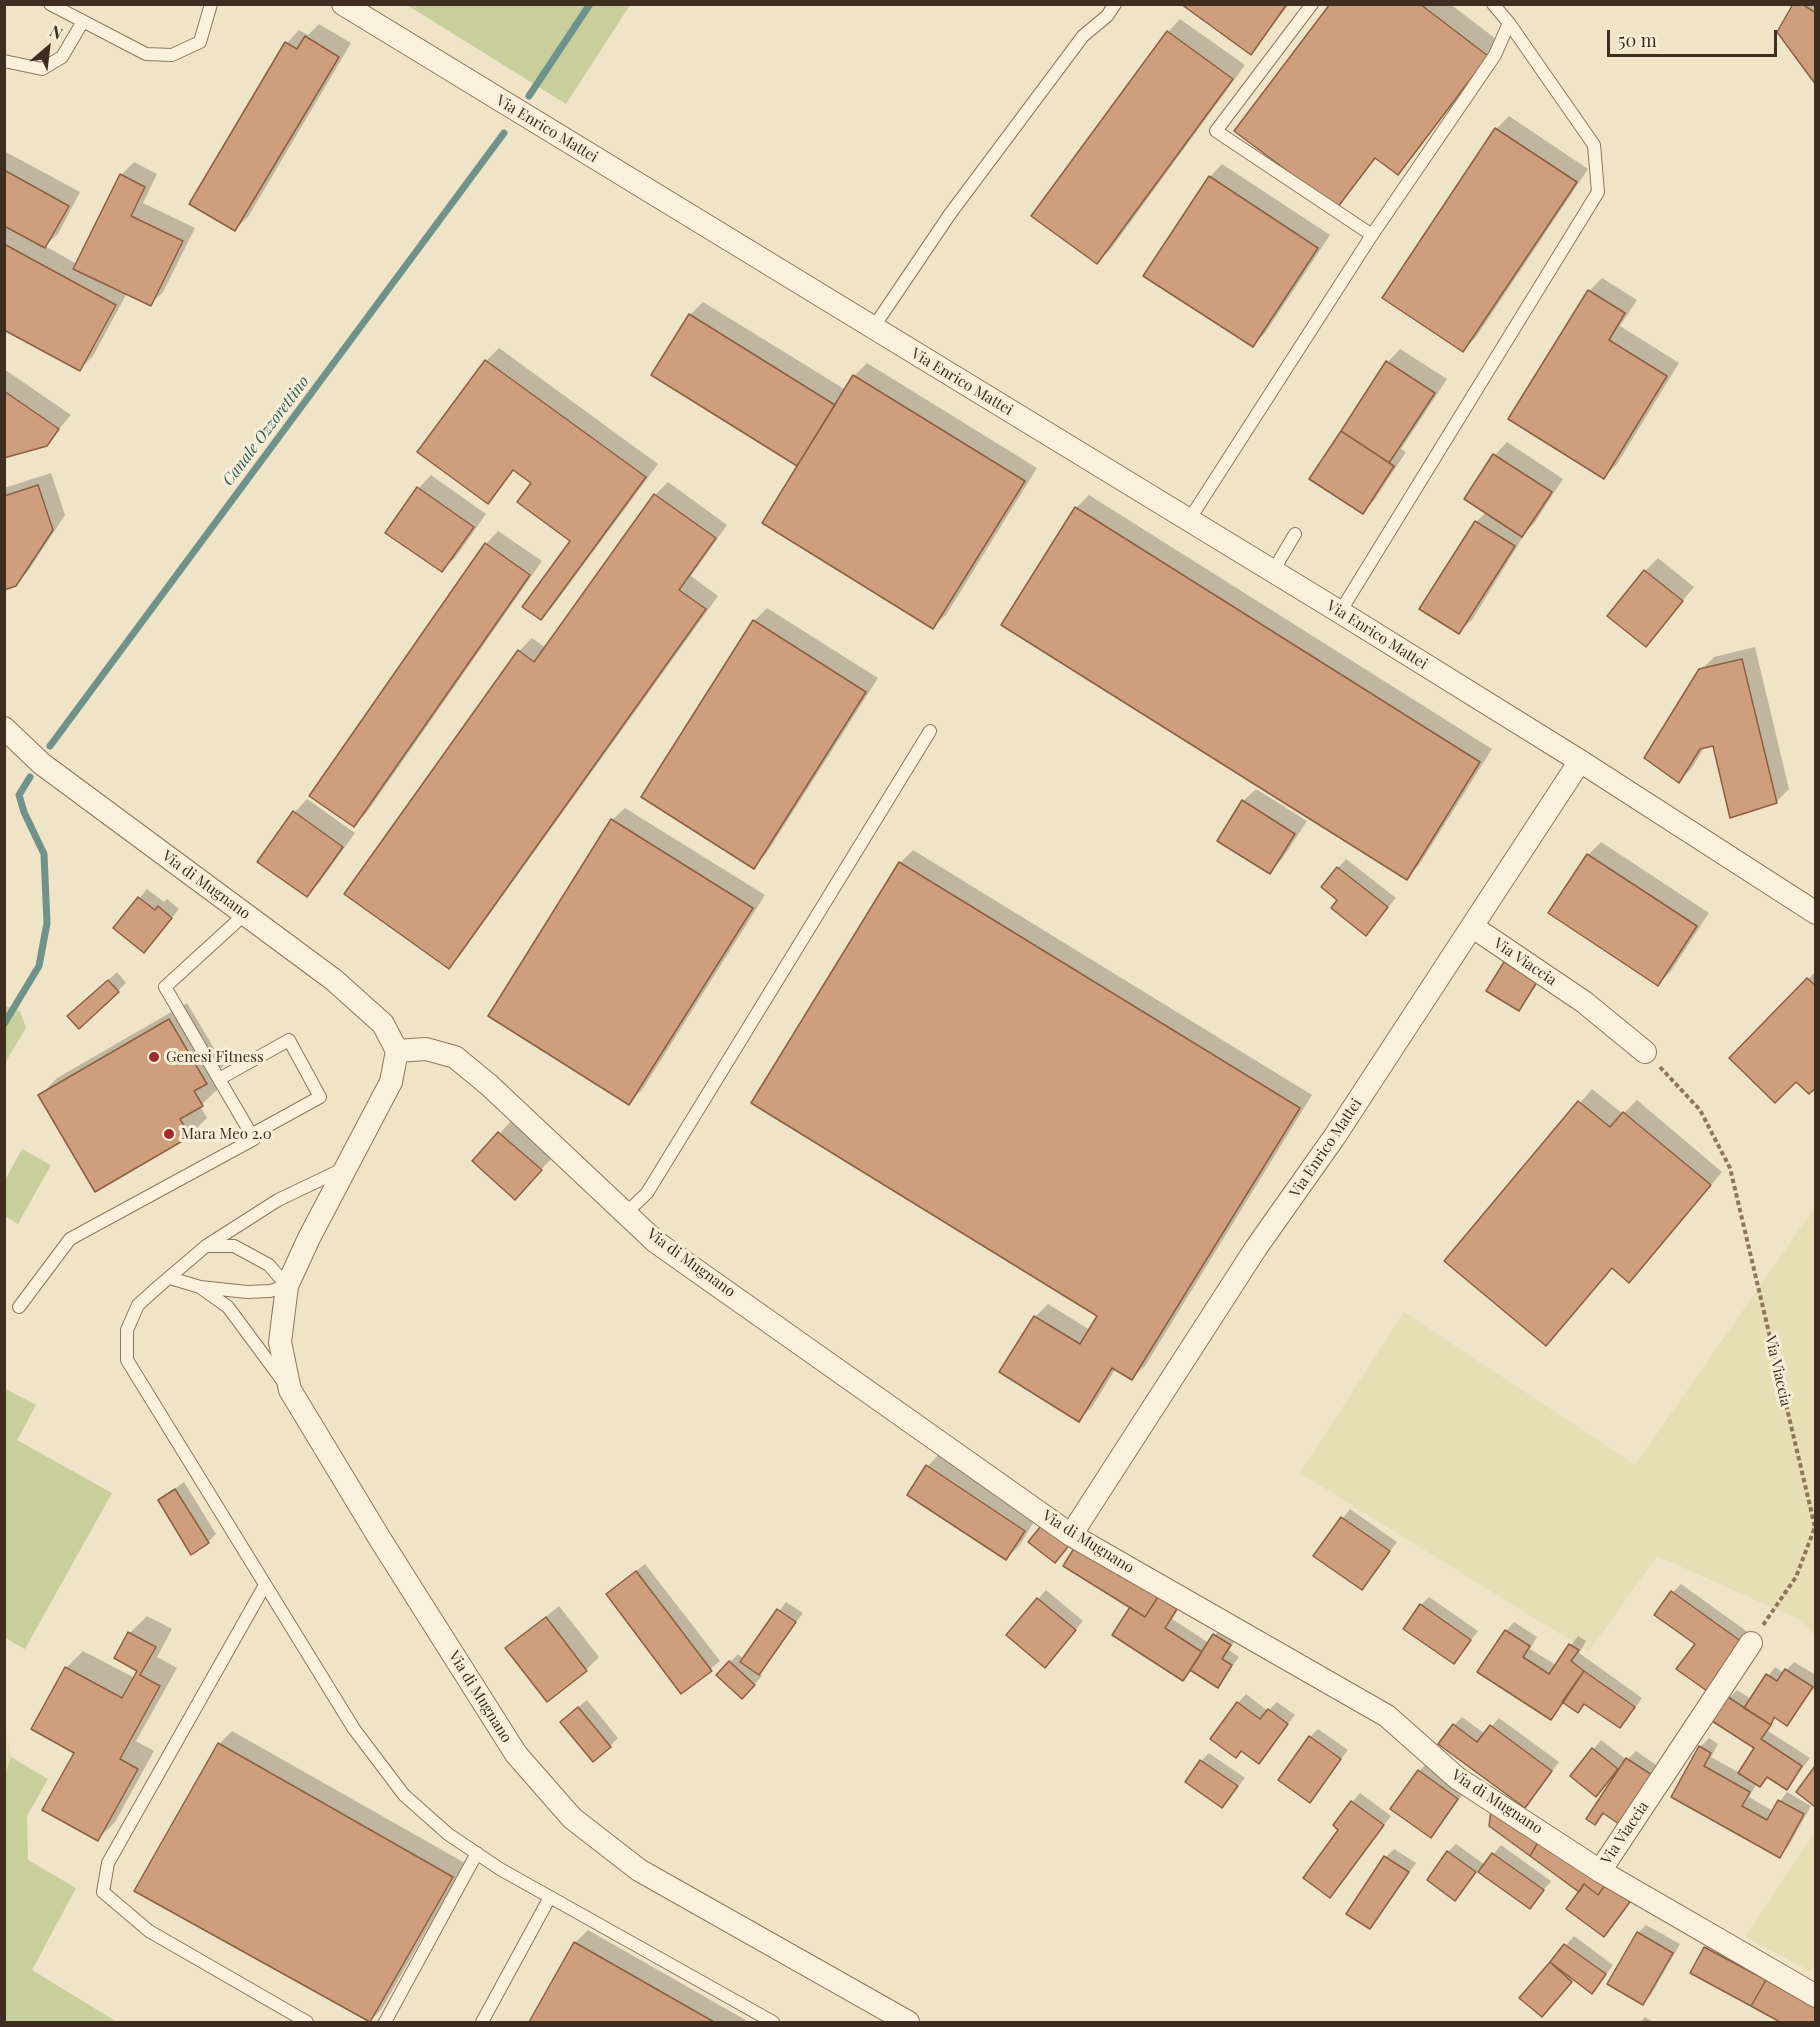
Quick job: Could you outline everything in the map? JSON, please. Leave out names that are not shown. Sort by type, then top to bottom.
[{"type":"street","name":"Via Enrico Mattei","points":[[343,4],[1273,570],[1580,761],[1815,913]]},
{"type":"street","name":"Via di Mugnano","points":[[4,728],[42,764],[334,980],[383,1024],[397,1051],[391,1082],[309,1238],[287,1286],[279,1342],[290,1390],[380,1539],[516,1754],[572,1818],[639,1870],[908,2022]]},
{"type":"street","name":"Via Enrico Mattei","points":[[1071,1534],[1256,1248],[1335,1136],[1580,761]]},
{"type":"street","name":"Via Viaccia","points":[[1473,927],[1584,1002],[1645,1052]]},
{"type":"street","name":"Via di Mugnano","points":[[397,1051],[426,1049],[455,1057],[489,1085],[656,1242],[1071,1534],[1388,1716],[1457,1778],[1600,1871],[1815,1996]]},
{"type":"street","name":"Via Viaccia","points":[[1600,1871],[1751,1643]]},
{"type":"lane","points":[[50,4],[82,23],[146,54],[172,55],[200,42],[211,4]]},
{"type":"lane","points":[[873,328],[950,214],[1076,46],[1107,16],[1115,4]]},
{"type":"lane","points":[[1312,4],[1216,131],[1372,235]]},
{"type":"lane","points":[[1340,612],[1598,192],[1594,145],[1509,22],[1493,4]]},
{"type":"lane","points":[[1189,520],[1372,235],[1495,56],[1509,22]]},
{"type":"lane","points":[[4,61],[42,69],[62,57],[82,23]]},
{"type":"lane","points":[[1273,570],[1295,534]]},
{"type":"lane","points":[[626,1213],[647,1193],[930,731]]},
{"type":"lane","points":[[19,1307],[70,1239],[254,1139],[165,987],[245,914]]},
{"type":"lane","points":[[219,1079],[289,1040],[320,1097],[251,1135]]},
{"type":"lane","points":[[348,1167],[278,1200],[206,1246],[138,1305],[127,1330],[127,1360],[354,1729],[404,1795],[439,1826],[477,1853],[550,1897],[773,2022]]},
{"type":"lane","points":[[171,1278],[200,1287],[247,1292],[270,1291],[287,1286],[269,1265],[234,1246],[206,1246]]},
{"type":"lane","points":[[200,1287],[228,1307],[266,1361],[290,1390]]},
{"type":"lane","points":[[265,1585],[108,1863],[103,1892],[149,1931],[307,2022]]},
{"type":"lane","points":[[385,2022],[477,1853]]},
{"type":"lane","points":[[482,2022],[550,1897]]},
{"type":"path","name":"Via Viaccia","points":[[1645,1052],[1700,1110],[1730,1168],[1815,1527],[1796,1577],[1751,1643]]},
{"type":"shaded area","points":[[1815,1207],[1815,1636],[1798,1619],[1657,1556],[1589,1652],[1300,1473],[1404,1312],[1635,1465]]},
{"type":"shaded area","points":[[4,1718],[11,1757],[5,1777],[4,1777]]},
{"type":"shaded area","points":[[1815,1831],[1816,1963],[1810,1971],[1745,1937]]},
{"type":"green space","points":[[407,5],[630,5],[566,104]]},
{"type":"green space","points":[[5,1006],[20,1011],[26,1028],[5,1063]]},
{"type":"green space","points":[[22,1149],[51,1165],[18,1224],[5,1216],[5,1180]]},
{"type":"green space","points":[[4,1388],[36,1405],[17,1440],[112,1493],[25,1649],[5,1638]]},
{"type":"green space","points":[[11,1757],[48,1779],[27,1816],[28,1860],[76,1888],[32,1970],[117,2022],[5,2022],[4,1777]]},
{"type":"building","points":[[1181,4],[1287,4],[1251,55]]},
{"type":"building","points":[[1330,4],[1420,4],[1488,56],[1398,175],[1375,158],[1337,208],[1234,131]]},
{"type":"building","points":[[1793,4],[1802,4],[1816,13],[1816,85],[1777,32]]},
{"type":"building","points":[[1167,31],[1233,79],[1097,264],[1031,216]]},
{"type":"building","points":[[305,36],[339,57],[235,231],[189,204],[285,42],[297,49]]},
{"type":"building","points":[[1495,128],[1577,182],[1463,352],[1382,298]]},
{"type":"building","points":[[4,170],[69,206],[45,248],[4,226]]},
{"type":"building","points":[[120,174],[145,187],[131,216],[183,241],[151,306],[73,269]]},
{"type":"building","points":[[1209,176],[1318,248],[1253,347],[1143,276]]},
{"type":"building","points":[[4,244],[116,305],[80,371],[4,330]]},
{"type":"building","points":[[1588,290],[1625,313],[1609,340],[1667,376],[1604,479],[1508,419]]},
{"type":"building","points":[[689,314],[835,405],[797,466],[651,375]]},
{"type":"building","points":[[485,360],[646,477],[541,620],[522,607],[570,541],[517,502],[531,483],[513,470],[488,504],[417,452]]},
{"type":"building","points":[[1386,361],[1435,393],[1389,463],[1341,431]]},
{"type":"building","points":[[853,375],[1025,481],[933,629],[762,523]]},
{"type":"building","points":[[4,391],[59,429],[47,446],[4,458]]},
{"type":"building","points":[[1341,431],[1394,466],[1363,514],[1309,479]]},
{"type":"building","points":[[1493,454],[1552,492],[1522,537],[1464,499]]},
{"type":"building","points":[[38,485],[53,530],[16,586],[4,590],[4,496]]},
{"type":"building","points":[[417,487],[474,527],[442,572],[385,533]]},
{"type":"building","points":[[654,494],[716,538],[679,590],[706,609],[449,969],[344,894],[518,650],[534,662]]},
{"type":"building","points":[[1075,507],[1480,762],[1407,880],[1001,625]]},
{"type":"building","points":[[1475,521],[1515,546],[1459,634],[1419,609]]},
{"type":"building","points":[[485,543],[530,575],[354,827],[309,796]]},
{"type":"building","points":[[1644,570],[1683,601],[1646,647],[1607,616]]},
{"type":"building","points":[[753,620],[866,692],[754,869],[641,797]]},
{"type":"building","points":[[1742,659],[1777,803],[1730,818],[1713,746],[1700,749],[1679,783],[1644,758],[1699,669]]},
{"type":"building","points":[[1242,800],[1295,834],[1270,874],[1217,841]]},
{"type":"building","points":[[293,811],[343,847],[307,897],[257,862]]},
{"type":"building","points":[[611,819],[753,908],[629,1105],[488,1016]]},
{"type":"building","points":[[1587,854],[1697,926],[1658,986],[1548,913]]},
{"type":"building","points":[[899,862],[1300,1108],[1132,1380],[1112,1368],[1079,1422],[999,1372],[1034,1316],[1080,1344],[1097,1316],[751,1103]]},
{"type":"building","points":[[1337,867],[1388,907],[1366,936],[1331,908],[1337,900],[1321,887]]},
{"type":"building","points":[[138,897],[155,910],[158,906],[172,918],[144,953],[113,928]]},
{"type":"building","points":[[1504,962],[1537,982],[1519,1011],[1486,991]]},
{"type":"building","points":[[1807,978],[1816,986],[1816,1088],[1809,1094],[1796,1082],[1775,1103],[1729,1058]]},
{"type":"building","points":[[108,980],[119,992],[79,1029],[67,1016]]},
{"type":"building","points":[[169,1019],[207,1084],[194,1091],[203,1106],[180,1119],[191,1136],[95,1192],[38,1095]]},
{"type":"building","points":[[1578,1101],[1610,1127],[1623,1112],[1711,1185],[1629,1283],[1612,1268],[1546,1346],[1444,1261]]},
{"type":"building","points":[[498,1132],[542,1170],[515,1200],[472,1161]]},
{"type":"building","points":[[926,1465],[1025,1531],[1006,1560],[907,1495]]},
{"type":"building","points":[[175,1489],[209,1543],[191,1555],[158,1500]]},
{"type":"building","points":[[1341,1517],[1390,1551],[1362,1590],[1313,1556]]},
{"type":"building","points":[[1044,1522],[1071,1543],[1055,1563],[1028,1542]]},
{"type":"building","points":[[1076,1545],[1158,1597],[1145,1617],[1063,1566]]},
{"type":"building","points":[[636,1571],[712,1671],[681,1694],[606,1594]]},
{"type":"building","points":[[1671,1591],[1742,1642],[1707,1691],[1676,1669],[1695,1644],[1654,1615]]},
{"type":"building","points":[[1158,1597],[1177,1609],[1165,1628],[1202,1652],[1183,1681],[1112,1635],[1130,1607],[1145,1617]]},
{"type":"building","points":[[1037,1598],[1076,1630],[1045,1668],[1006,1635]]},
{"type":"building","points":[[1420,1604],[1471,1640],[1454,1664],[1403,1629]]},
{"type":"building","points":[[777,1609],[796,1622],[759,1675],[740,1662]]},
{"type":"building","points":[[546,1617],[587,1671],[547,1702],[505,1648]]},
{"type":"building","points":[[1505,1630],[1530,1646],[1523,1657],[1549,1674],[1569,1644],[1579,1650],[1571,1661],[1584,1671],[1551,1720],[1477,1672]]},
{"type":"building","points":[[128,1632],[156,1647],[140,1675],[160,1686],[120,1759],[138,1769],[98,1841],[42,1810],[74,1753],[31,1729],[65,1667],[122,1698],[137,1671],[114,1658]]},
{"type":"building","points":[[1213,1634],[1231,1645],[1222,1659],[1232,1665],[1218,1688],[1190,1670]]},
{"type":"building","points":[[729,1661],[755,1685],[742,1699],[716,1675]]},
{"type":"building","points":[[1785,1669],[1813,1687],[1787,1726],[1774,1717],[1771,1725],[1744,1708],[1766,1674],[1777,1681]]},
{"type":"building","points":[[1584,1671],[1635,1707],[1620,1728],[1584,1704],[1578,1713],[1562,1702]]},
{"type":"building","points":[[1728,1697],[1771,1725],[1761,1739],[1802,1766],[1787,1790],[1767,1777],[1760,1787],[1738,1773],[1754,1748],[1712,1721]]},
{"type":"building","points":[[1237,1702],[1260,1719],[1268,1709],[1288,1724],[1259,1764],[1241,1751],[1236,1758],[1210,1739]]},
{"type":"building","points":[[578,1707],[611,1747],[593,1762],[560,1722]]},
{"type":"building","points":[[1453,1724],[1477,1742],[1490,1725],[1552,1771],[1525,1808],[1438,1744]]},
{"type":"building","points":[[1309,1736],[1341,1759],[1310,1803],[1278,1780]]},
{"type":"building","points":[[218,1743],[453,1877],[370,2022],[134,1891]]},
{"type":"building","points":[[1699,1746],[1711,1753],[1704,1766],[1750,1792],[1742,1806],[1767,1820],[1778,1800],[1804,1814],[1780,1858],[1671,1797]]},
{"type":"building","points":[[1592,1748],[1618,1769],[1596,1797],[1570,1776]]},
{"type":"building","points":[[1626,1758],[1652,1775],[1619,1824],[1603,1813],[1595,1825],[1586,1819]]},
{"type":"building","points":[[1200,1760],[1238,1786],[1222,1808],[1185,1782]]},
{"type":"building","points":[[1815,1766],[1816,1804],[1814,1806],[1796,1792]]},
{"type":"building","points":[[1418,1770],[1458,1799],[1431,1838],[1390,1809]]},
{"type":"building","points":[[1351,1801],[1384,1825],[1330,1898],[1303,1878],[1338,1830],[1333,1825]]},
{"type":"building","points":[[1491,1810],[1540,1839],[1530,1856],[1489,1826]]},
{"type":"building","points":[[1540,1839],[1606,1884],[1598,1895],[1584,1884],[1579,1892],[1530,1856]]},
{"type":"building","points":[[1447,1851],[1476,1872],[1455,1901],[1427,1880]]},
{"type":"building","points":[[1492,1853],[1544,1890],[1530,1909],[1478,1872]]},
{"type":"building","points":[[1384,1856],[1409,1872],[1370,1929],[1346,1914]]},
{"type":"building","points":[[1584,1884],[1598,1895],[1606,1884],[1630,1902],[1604,1937],[1566,1909]]},
{"type":"building","points":[[1637,1932],[1673,1953],[1643,2005],[1607,1984]]},
{"type":"building","points":[[574,1942],[714,2022],[529,2022]]},
{"type":"building","points":[[1564,1944],[1606,1974],[1592,1994],[1550,1962]]},
{"type":"building","points":[[1704,1947],[1766,1980],[1751,2006],[1690,1973]]},
{"type":"building","points":[[1550,1962],[1572,1982],[1542,2017],[1519,1998]]},
{"type":"building","points":[[1766,1980],[1816,2007],[1816,2022],[1780,2022],[1751,2006]]},
{"type":"waterway","name":"Canale Ozzorettino","points":[[529,96],[590,4]]},
{"type":"waterway","name":"Canale Ozzorettino","points":[[50,746],[504,133]]},
{"type":"waterway","name":"Canale Ozzorettino","points":[[4,1024],[39,966],[47,923],[44,854],[24,812],[19,795],[30,777]]},
{"type":"place","name":"Genesi Fitness","points":[[154,1057]]},
{"type":"place","name":"Mara Meo 2.0","points":[[169,1134]]}]
